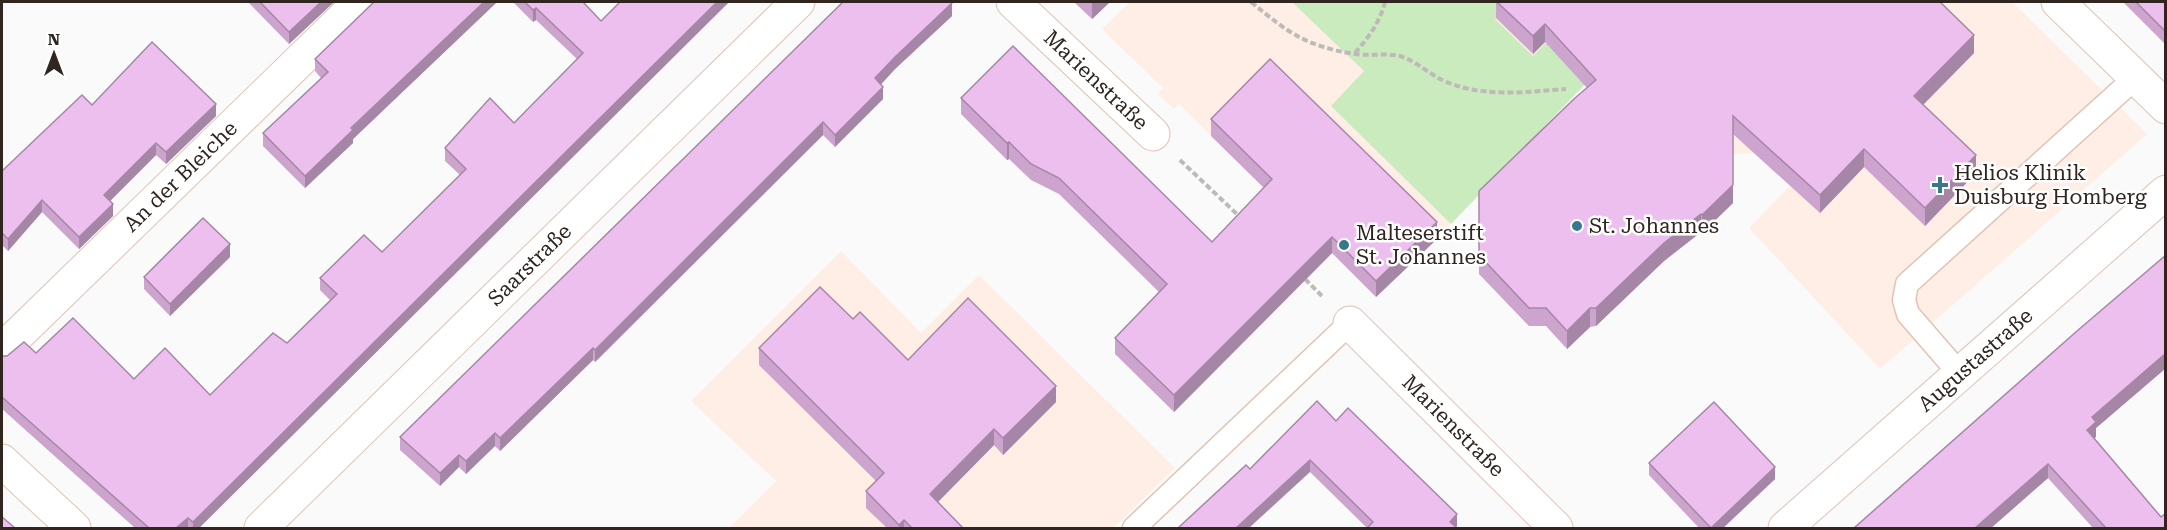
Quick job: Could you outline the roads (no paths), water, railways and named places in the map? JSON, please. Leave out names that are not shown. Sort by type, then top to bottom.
[{"type":"street","name":"An der Bleiche","points":[[2,350],[360,2]]},
{"type":"street","name":"Saarstraße","points":[[261,528],[798,2]]},
{"type":"street","name":"Marienstraße","points":[[1013,2],[1154,134]]},
{"type":"street","points":[[2058,2],[2166,107]]},
{"type":"street","name":"Augustastraße","points":[[1785,528],[2166,192]]},
{"type":"street","name":"Marienstraße","points":[[1350,323],[1556,528]]},
{"type":"street","points":[[2,461],[74,528]]},
{"type":"lane","points":[[1960,374],[1908,314],[1904,300],[1907,284],[2135,78]]},
{"type":"lane","points":[[1134,528],[1350,323]]},
{"type":"place","name":"Helios Klinik Duisburg Homberg","points":[[1940,185]]},
{"type":"place","name":"St. Johannes","points":[[1577,226]]},
{"type":"place","name":"Malteserstift St. Johannes","points":[[1344,245]]}]
